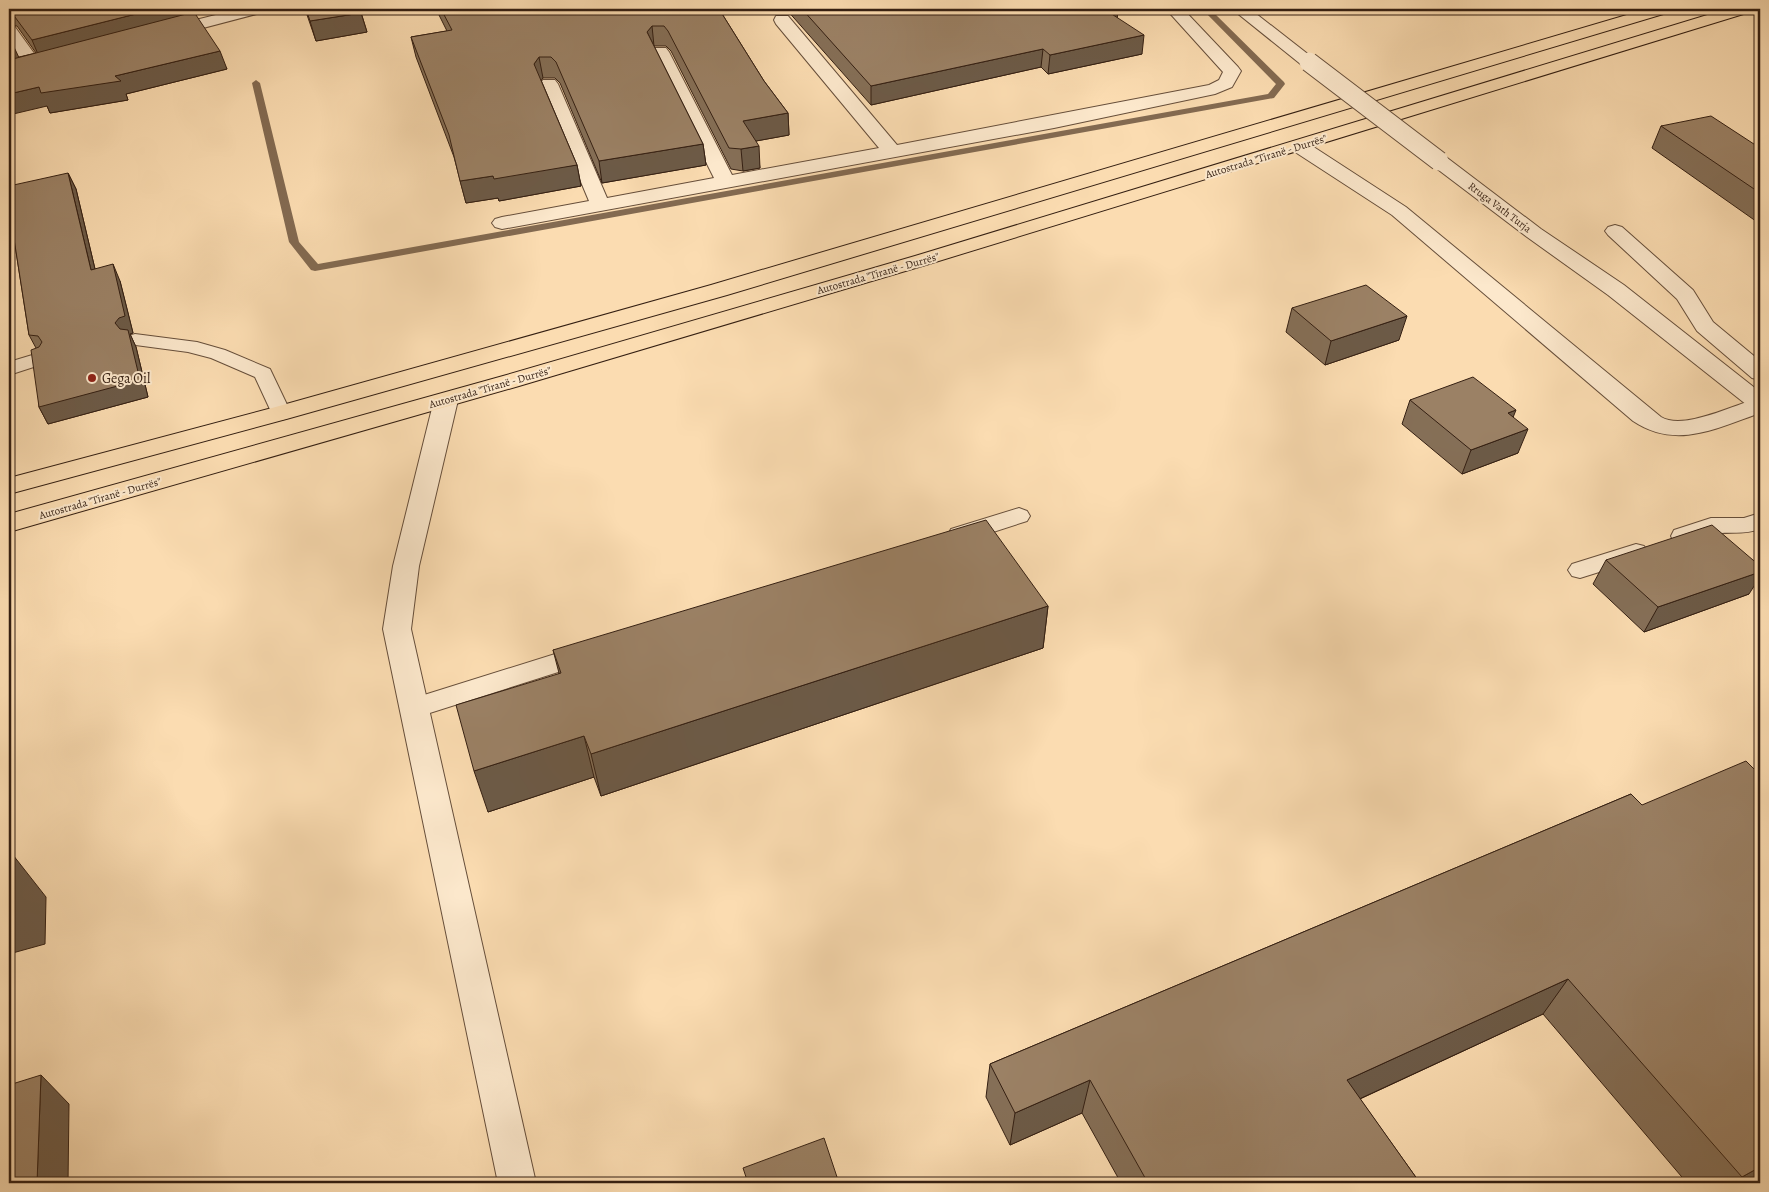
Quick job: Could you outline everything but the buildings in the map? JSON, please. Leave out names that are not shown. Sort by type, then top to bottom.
[{"type":"highway","name":"Autostrada \"Tiranë - Durrës\"","points":[[9,486],[281,414],[912,234],[1664,9]]},
{"type":"highway","name":"Autostrada \"Tiranë - Durrës\"","points":[[9,523],[446,400],[903,266],[1744,9]]},
{"type":"street","points":[[146,38],[258,9]]},
{"type":"street","points":[[502,223],[726,180],[1054,122],[1215,89],[1226,83],[1232,71],[1174,9]]},
{"type":"street","name":"Rruga Vath Turja","points":[[1240,9],[1534,233],[1616,290],[1760,404]]},
{"type":"street","points":[[782,20],[891,150]]},
{"type":"street","points":[[9,31],[35,67]]},
{"type":"street","points":[[660,52],[726,180]]},
{"type":"street","points":[[18,72],[54,62]]},
{"type":"street","points":[[549,84],[600,204]]},
{"type":"street","points":[[1299,146],[1399,211],[1642,416],[1662,428],[1680,428],[1698,424],[1760,404]]},
{"type":"street","points":[[1615,231],[1685,295],[1705,326],[1760,373]]},
{"type":"street","points":[[446,400],[406,566],[398,629],[517,1183]]},
{"type":"lane","points":[[134,340],[190,346],[218,354],[263,373],[281,414]]},
{"type":"lane","points":[[9,368],[39,359]]},
{"type":"lane","points":[[934,543],[1019,516]]},
{"type":"lane","points":[[1580,570],[1711,526],[1746,526],[1760,521]]},
{"type":"lane","points":[[414,708],[613,645]]},
{"type":"waterway","points":[[256,83],[294,242],[315,268],[1271,96],[1281,84],[1206,9]]},
{"type":"place","name":"Gega Oil","points":[[92,378]]}]
